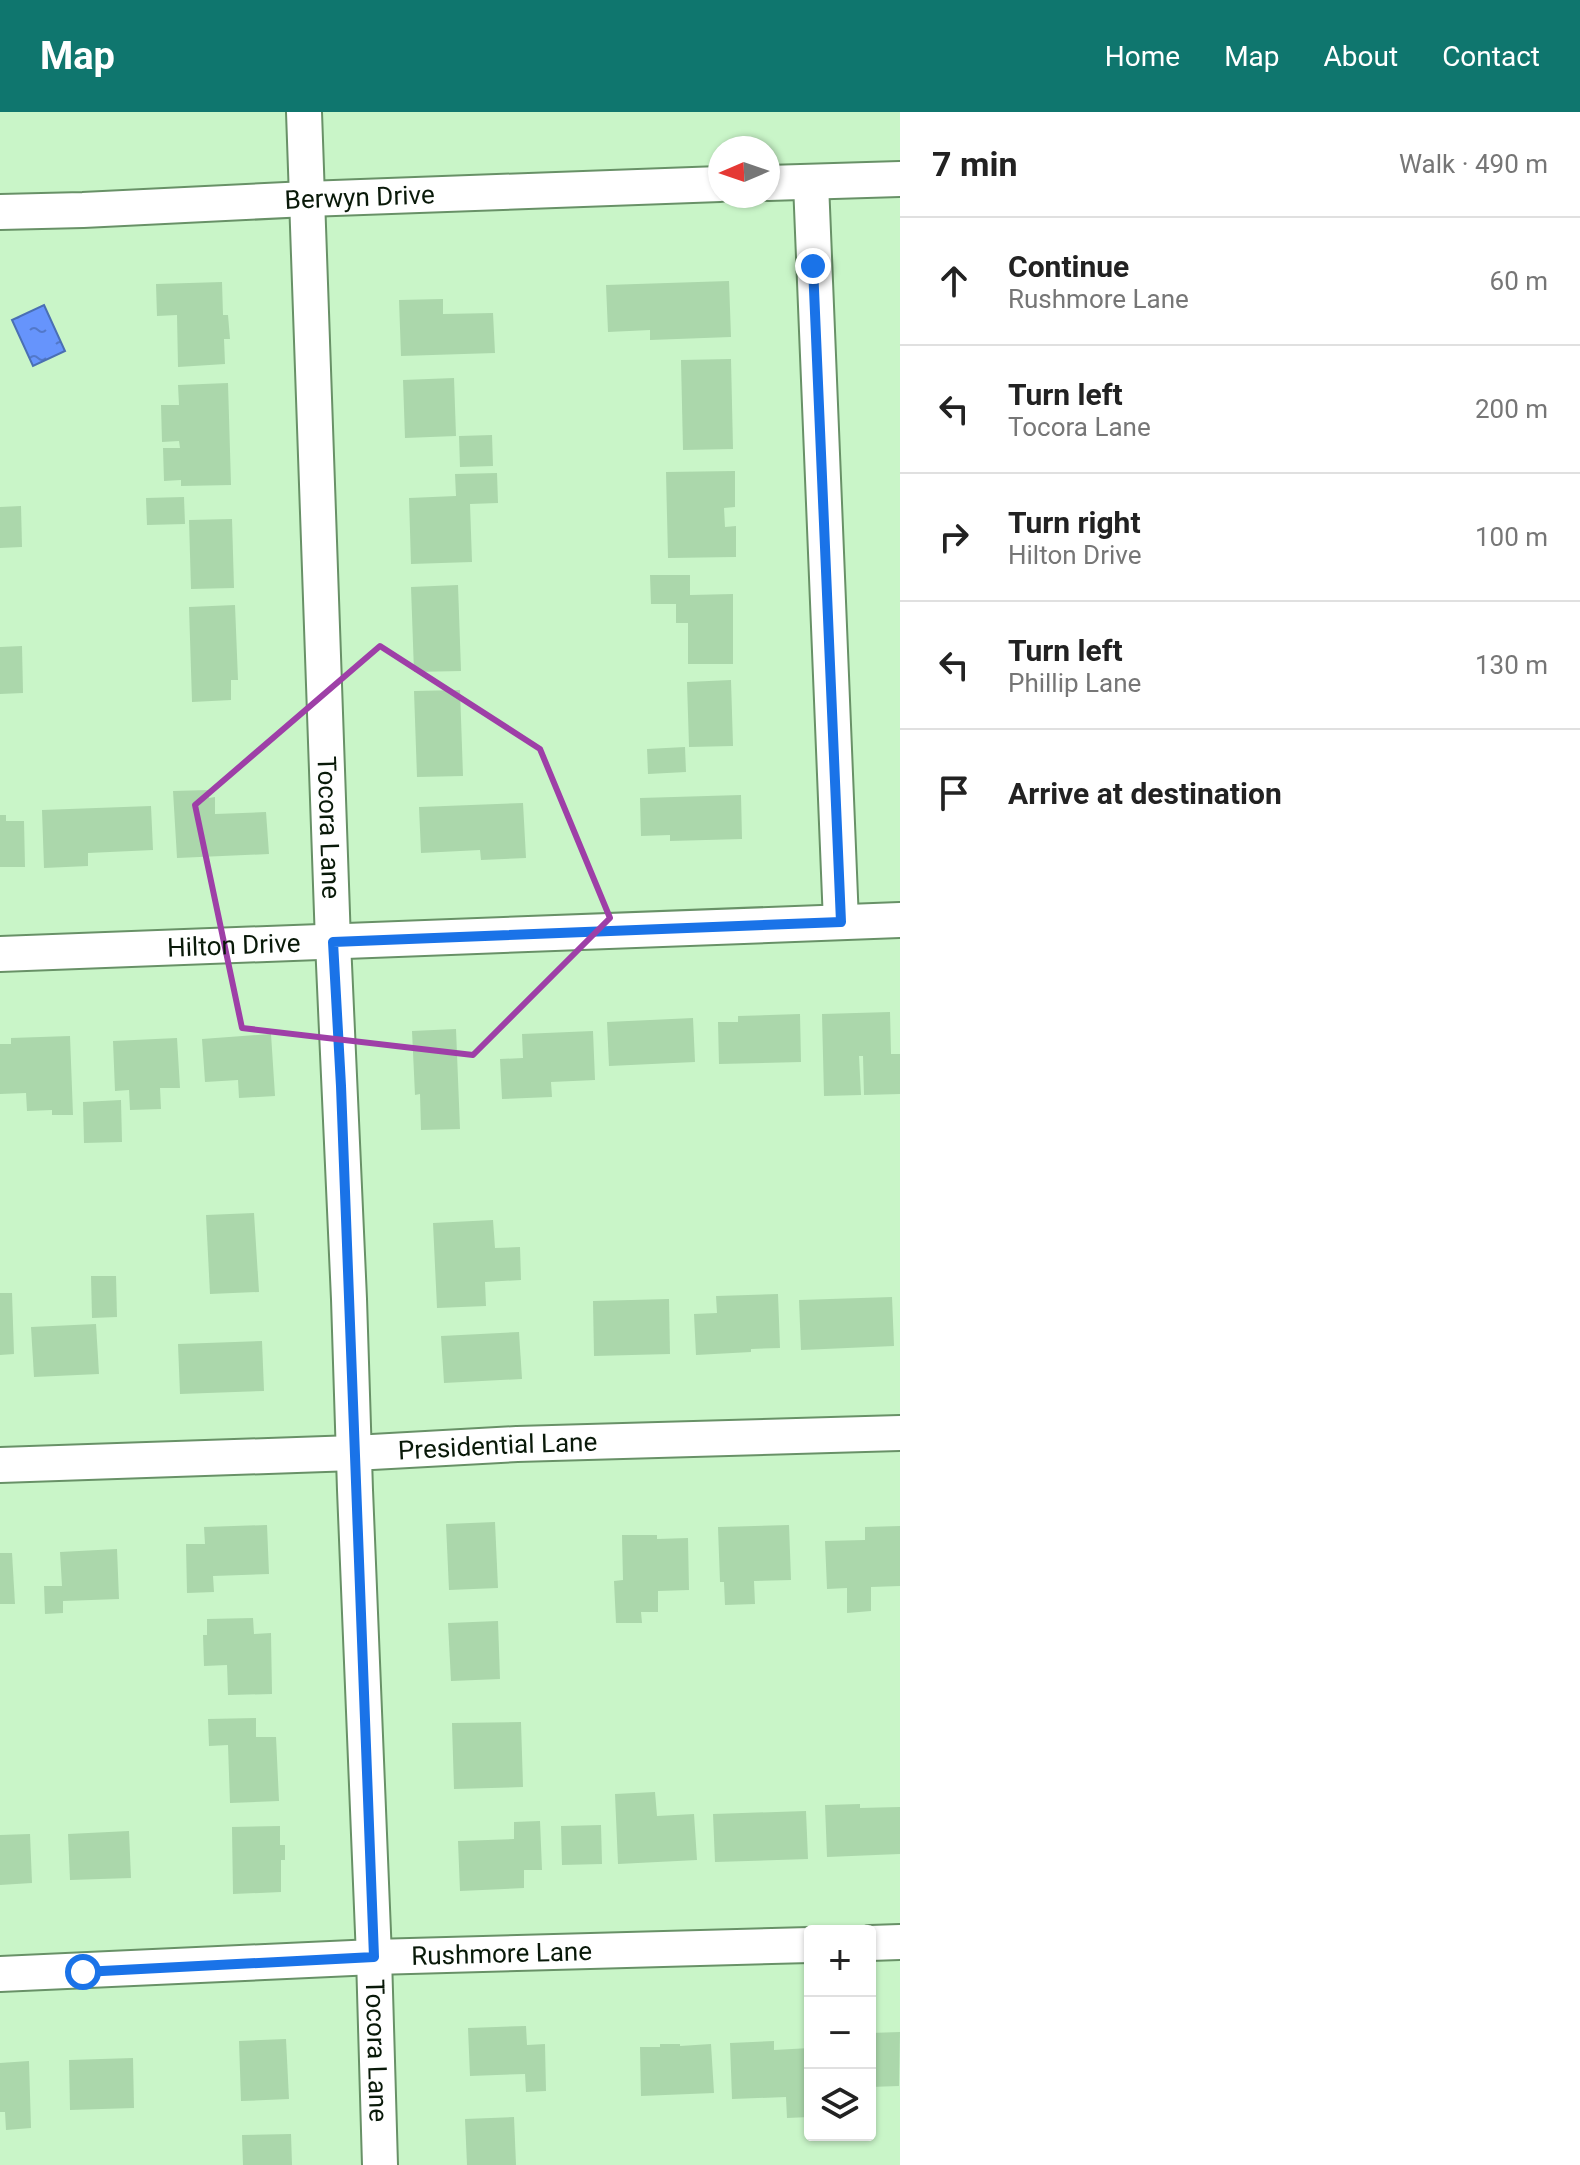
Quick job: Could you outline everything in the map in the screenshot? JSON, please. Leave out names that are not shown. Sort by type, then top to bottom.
[{"type":"street","name":"Tocora Lane","points":[[304,112],[380,2165]]},
{"type":"street","points":[[780,183],[900,179]]},
{"type":"street","points":[[811,183],[841,922]]},
{"type":"street","name":"Berwyn Drive","points":[[0,212],[708,184]]},
{"type":"street","name":"Hilton Drive","points":[[0,954],[900,920]]},
{"type":"street","name":"Presidential Lane","points":[[0,1465],[517,1444],[900,1433]]},
{"type":"street","points":[[876,1943],[900,1942]]},
{"type":"street","name":"Rushmore Lane","points":[[0,1974],[374,1957],[804,1945]]},
{"type":"highlighted area","points":[[380,646],[540,749],[610,918],[473,1055],[242,1028],[195,805]]},
{"type":"water","points":[[44,305],[65,351],[33,366],[12,320]]},
{"type":"building","points":[[729,281],[731,337],[650,340],[650,330],[608,332],[606,285]]},
{"type":"building","points":[[222,282],[223,315],[228,315],[230,339],[224,339],[225,364],[178,367],[177,315],[157,316],[156,284]]},
{"type":"building","points":[[443,299],[443,314],[493,313],[495,353],[401,356],[399,300]]},
{"type":"building","points":[[731,359],[733,449],[683,450],[681,360]]},
{"type":"building","points":[[454,378],[456,436],[405,438],[403,380]]},
{"type":"building","points":[[228,383],[231,485],[181,486],[181,480],[164,481],[163,448],[180,448],[179,441],[162,442],[161,405],[179,405],[178,385]]},
{"type":"building","points":[[492,435],[493,466],[460,467],[459,436]]},
{"type":"building","points":[[735,471],[735,507],[724,508],[725,527],[736,526],[736,557],[668,558],[666,472]]},
{"type":"building","points":[[497,473],[498,503],[470,504],[472,562],[411,564],[409,498],[456,496],[455,474]]},
{"type":"building","points":[[184,497],[185,524],[147,525],[146,498]]},
{"type":"building","points":[[21,506],[22,547],[0,548],[0,507]]},
{"type":"building","points":[[232,519],[234,588],[191,589],[189,520]]},
{"type":"building","points":[[650,575],[690,575],[690,595],[733,594],[733,664],[688,664],[688,623],[676,623],[676,604],[651,604]]},
{"type":"building","points":[[458,585],[461,671],[414,672],[411,587]]},
{"type":"building","points":[[235,605],[238,680],[231,680],[231,700],[192,702],[189,607]]},
{"type":"building","points":[[22,646],[23,693],[0,694],[0,647]]},
{"type":"building","points":[[731,680],[733,746],[689,747],[687,682]]},
{"type":"building","points":[[460,690],[463,776],[417,777],[414,691]]},
{"type":"building","points":[[685,747],[686,772],[648,774],[647,749]]},
{"type":"building","points":[[209,790],[209,798],[215,797],[215,814],[266,812],[269,854],[177,858],[173,791]]},
{"type":"building","points":[[741,795],[742,839],[670,841],[670,835],[641,836],[640,798]]},
{"type":"building","points":[[523,803],[526,858],[481,860],[480,850],[421,853],[419,807]]},
{"type":"building","points":[[151,806],[153,850],[88,853],[88,866],[44,868],[42,810]]},
{"type":"building","points":[[0,815],[6,815],[6,821],[24,821],[25,867],[0,867]]},
{"type":"building","points":[[890,1012],[891,1054],[900,1054],[900,1094],[864,1095],[863,1056],[859,1056],[861,1095],[824,1096],[822,1014]]},
{"type":"building","points":[[800,1014],[801,1062],[719,1064],[718,1022],[738,1022],[738,1016]]},
{"type":"building","points":[[693,1018],[695,1062],[609,1066],[607,1022]]},
{"type":"building","points":[[456,1029],[460,1129],[421,1130],[420,1094],[415,1095],[412,1031]]},
{"type":"building","points":[[593,1031],[595,1080],[551,1082],[552,1097],[502,1099],[500,1059],[523,1058],[522,1034]]},
{"type":"building","points":[[271,1034],[275,1096],[239,1098],[238,1080],[205,1082],[202,1039]]},
{"type":"building","points":[[70,1036],[73,1115],[52,1115],[52,1110],[27,1111],[26,1093],[0,1094],[0,1044],[11,1044],[11,1038]]},
{"type":"building","points":[[177,1038],[180,1088],[160,1088],[161,1109],[130,1110],[129,1090],[115,1091],[113,1041]]},
{"type":"building","points":[[121,1100],[122,1142],[84,1143],[83,1102]]},
{"type":"building","points":[[254,1213],[259,1292],[210,1294],[206,1215]]},
{"type":"building","points":[[493,1220],[495,1248],[520,1247],[521,1280],[485,1282],[486,1306],[437,1308],[433,1223]]},
{"type":"building","points":[[91,1276],[116,1276],[117,1317],[92,1318]]},
{"type":"building","points":[[0,1293],[12,1293],[14,1354],[0,1355]]},
{"type":"building","points":[[778,1294],[780,1348],[696,1355],[694,1314],[717,1313],[716,1296]]},
{"type":"building","points":[[892,1297],[894,1346],[801,1350],[799,1300]]},
{"type":"building","points":[[669,1299],[670,1354],[594,1356],[593,1301]]},
{"type":"building","points":[[96,1324],[99,1374],[34,1377],[31,1327]]},
{"type":"building","points":[[519,1332],[522,1379],[444,1383],[441,1336]]},
{"type":"building","points":[[262,1341],[264,1391],[180,1394],[178,1344]]},
{"type":"building","points":[[495,1522],[498,1588],[449,1590],[446,1524]]},
{"type":"building","points":[[267,1525],[269,1574],[213,1576],[214,1592],[187,1593],[186,1544],[205,1544],[204,1527]]},
{"type":"building","points":[[789,1525],[791,1580],[754,1581],[755,1604],[725,1605],[724,1582],[720,1582],[718,1527]]},
{"type":"building","points":[[900,1526],[900,1586],[871,1587],[871,1611],[847,1613],[847,1588],[827,1589],[825,1541],[865,1540],[865,1527]]},
{"type":"building","points":[[622,1535],[657,1535],[657,1539],[688,1538],[689,1590],[658,1591],[658,1612],[641,1612],[642,1623],[616,1623],[614,1581],[623,1580]]},
{"type":"building","points":[[117,1549],[119,1599],[63,1601],[63,1613],[45,1614],[44,1586],[62,1586],[60,1552]]},
{"type":"building","points":[[0,1553],[12,1553],[15,1604],[0,1604]]},
{"type":"building","points":[[253,1618],[254,1634],[271,1633],[272,1694],[228,1695],[227,1665],[204,1666],[203,1635],[207,1635],[207,1619]]},
{"type":"building","points":[[498,1621],[500,1679],[451,1681],[448,1623]]},
{"type":"building","points":[[256,1718],[256,1737],[276,1737],[279,1801],[230,1803],[228,1745],[209,1746],[208,1719]]},
{"type":"building","points":[[521,1722],[523,1787],[454,1789],[452,1723]]},
{"type":"building","points":[[655,1792],[657,1816],[694,1814],[697,1860],[618,1864],[615,1794]]},
{"type":"building","points":[[860,1804],[860,1808],[900,1807],[900,1854],[827,1857],[825,1805]]},
{"type":"building","points":[[806,1811],[808,1859],[715,1862],[713,1814]]},
{"type":"building","points":[[540,1821],[542,1870],[524,1870],[524,1888],[460,1891],[458,1841],[514,1839],[514,1822]]},
{"type":"building","points":[[601,1825],[602,1864],[562,1865],[561,1826]]},
{"type":"building","points":[[280,1826],[280,1845],[285,1845],[285,1860],[281,1860],[281,1892],[233,1894],[232,1827]]},
{"type":"building","points":[[129,1831],[131,1878],[70,1880],[68,1834]]},
{"type":"building","points":[[30,1834],[32,1883],[0,1885],[0,1835]]},
{"type":"building","points":[[526,2026],[527,2045],[545,2044],[546,2091],[526,2092],[525,2074],[470,2076],[468,2028]]},
{"type":"building","points":[[900,2032],[899,2086],[876,2087],[876,2033]]},
{"type":"building","points":[[286,2039],[289,2099],[241,2101],[239,2041]]},
{"type":"building","points":[[774,2041],[774,2050],[804,2048],[804,2117],[787,2118],[786,2097],[732,2099],[730,2043]]},
{"type":"building","points":[[660,2044],[711,2044],[714,2093],[641,2096],[640,2047],[660,2047]]},
{"type":"building","points":[[133,2058],[134,2108],[70,2110],[69,2060]]},
{"type":"building","points":[[29,2061],[31,2128],[6,2130],[5,2112],[0,2112],[0,2063]]},
{"type":"building","points":[[514,2117],[516,2165],[467,2165],[465,2119]]},
{"type":"building","points":[[291,2134],[292,2165],[243,2165],[242,2135]]},
{"type":"route","points":[[83,1972],[374,1957],[333,942],[841,922],[813,266]]}]
